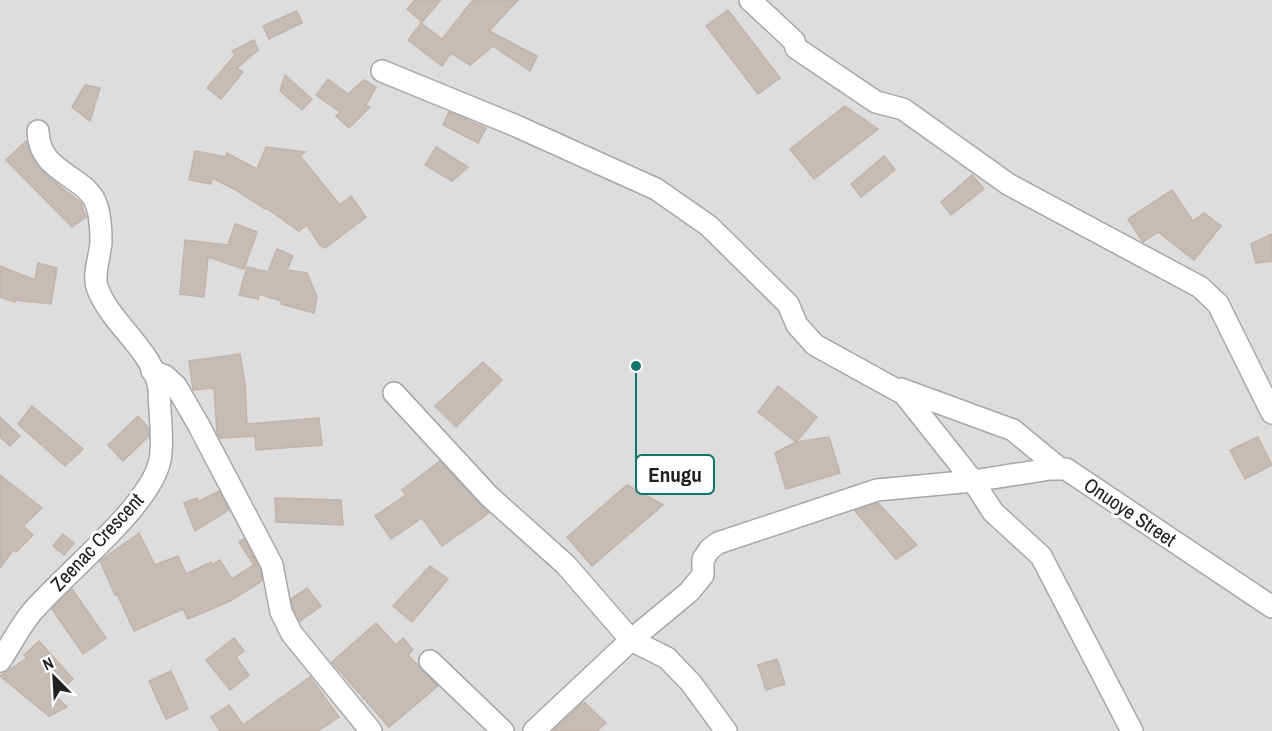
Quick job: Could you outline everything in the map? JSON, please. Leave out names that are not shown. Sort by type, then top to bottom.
[{"type":"street","points":[[750,0],[794,41],[796,48],[853,88],[876,102],[903,110],[1008,184],[1200,287],[1218,304],[1272,413]]},
{"type":"street","points":[[382,71],[514,125],[656,189],[710,226],[788,304],[797,326],[815,345],[904,394],[973,481],[993,512],[1041,556],[1132,731]]},
{"type":"street","name":"Zeenac Crescent","points":[[0,661],[30,614],[125,517],[148,486],[160,462],[162,433],[158,382],[147,360],[121,327],[98,290],[96,282],[101,243],[98,208],[94,200],[44,155],[38,143],[38,131]]},
{"type":"street","points":[[152,371],[165,376],[176,386],[198,424],[272,565],[281,612],[292,634],[371,731]]},
{"type":"street","name":"Onuoye Street","points":[[875,379],[1013,429],[1059,468],[1066,469],[1272,607]]},
{"type":"street","points":[[394,393],[489,496],[566,564],[631,640],[667,658],[691,683],[726,731]]},
{"type":"street","points":[[534,731],[631,640],[689,592],[703,574],[703,559],[718,543],[877,490],[973,481],[1059,468]]},
{"type":"street","points":[[430,661],[503,731]]},
{"type":"shaded area","points":[[0,0],[1272,0],[1272,731],[0,731]]},
{"type":"building","points":[[415,0],[441,0],[422,22],[407,9]]},
{"type":"building","points":[[473,0],[518,0],[489,31],[537,56],[530,71],[493,46],[470,65],[451,53],[442,66],[408,40],[421,23],[442,39]]},
{"type":"building","points":[[728,10],[780,78],[758,94],[706,26]]},
{"type":"building","points":[[297,11],[302,23],[269,39],[263,26]]},
{"type":"building","points":[[254,40],[258,50],[237,68],[243,72],[221,99],[207,88],[235,55],[232,51]]},
{"type":"building","points":[[285,75],[312,99],[302,110],[280,91]]},
{"type":"building","points":[[328,79],[348,94],[364,80],[376,87],[366,105],[370,107],[349,128],[336,116],[340,112],[316,95]]},
{"type":"building","points":[[85,85],[100,88],[90,121],[72,107]]},
{"type":"building","points":[[845,106],[878,129],[814,179],[790,149]]},
{"type":"building","points":[[449,112],[486,128],[478,143],[443,125]]},
{"type":"building","points":[[26,141],[37,165],[81,203],[86,217],[72,227],[6,160]]},
{"type":"building","points":[[266,147],[305,152],[300,156],[340,205],[351,196],[366,217],[325,248],[319,244],[307,225],[299,231],[266,208],[212,178],[211,184],[189,180],[195,151],[226,157],[227,153],[257,169]]},
{"type":"building","points":[[436,147],[468,167],[452,181],[425,165]]},
{"type":"building","points":[[884,156],[895,170],[861,197],[851,184]]},
{"type":"building","points":[[972,175],[984,189],[951,215],[941,202]]},
{"type":"building","points":[[1172,190],[1193,221],[1204,213],[1221,226],[1194,260],[1158,232],[1143,242],[1128,219]]},
{"type":"building","points":[[235,224],[257,232],[244,269],[208,257],[204,297],[180,294],[185,240],[228,245]]},
{"type":"building","points":[[1272,234],[1272,261],[1256,263],[1251,244]]},
{"type":"building","points":[[277,249],[293,256],[287,270],[307,273],[317,297],[314,313],[281,304],[281,301],[259,294],[258,299],[239,295],[247,267],[268,272]]},
{"type":"building","points":[[38,263],[57,268],[51,304],[15,300],[15,302],[0,297],[0,266],[35,280]]},
{"type":"building","points":[[240,354],[245,384],[247,424],[319,418],[322,445],[256,450],[255,436],[220,438],[217,432],[214,388],[193,390],[189,361]]},
{"type":"building","points":[[483,362],[502,380],[456,427],[435,406]]},
{"type":"building","points":[[778,386],[817,417],[796,442],[758,412]]},
{"type":"building","points":[[32,406],[83,449],[65,466],[18,424]]},
{"type":"building","points":[[138,416],[148,427],[149,436],[123,461],[108,445]]},
{"type":"building","points":[[0,417],[20,436],[10,446],[0,437]]},
{"type":"building","points":[[829,437],[840,473],[786,489],[775,453],[796,442]]},
{"type":"building","points":[[1258,437],[1272,465],[1245,479],[1230,450]]},
{"type":"building","points":[[440,461],[489,513],[442,546],[422,518],[391,539],[375,516],[406,495],[402,490]]},
{"type":"building","points":[[0,475],[42,508],[23,526],[33,535],[16,552],[14,549],[0,568]]},
{"type":"building","points":[[627,485],[663,505],[592,566],[567,537]]},
{"type":"building","points":[[219,491],[229,510],[195,531],[184,503],[197,498],[198,502]]},
{"type":"building","points":[[275,498],[341,500],[343,525],[276,522]]},
{"type":"building","points":[[878,503],[917,545],[896,559],[855,511]]},
{"type":"building","points":[[139,533],[155,565],[178,556],[186,574],[220,560],[232,579],[254,565],[239,542],[244,539],[260,569],[262,581],[230,601],[188,619],[183,609],[134,631],[100,561]]},
{"type":"building","points":[[63,534],[74,543],[64,555],[53,546]]},
{"type":"building","points":[[430,566],[448,579],[412,622],[393,606]]},
{"type":"building","points":[[307,588],[321,606],[300,621],[291,599]]},
{"type":"building","points":[[72,589],[106,638],[83,654],[52,609]]},
{"type":"building","points":[[376,623],[396,645],[403,638],[413,650],[408,655],[438,686],[389,727],[332,662]]},
{"type":"building","points":[[234,638],[244,651],[236,657],[249,675],[230,690],[206,660]]},
{"type":"building","points":[[39,641],[73,679],[55,695],[67,707],[49,716],[0,676],[27,658],[24,655]]},
{"type":"building","points":[[777,659],[785,684],[766,690],[758,665]]},
{"type":"building","points":[[171,671],[188,709],[166,719],[149,681]]},
{"type":"building","points":[[310,677],[339,717],[318,731],[220,731],[211,717],[229,705],[243,725]]},
{"type":"building","points":[[584,702],[606,723],[597,731],[553,731]]},
{"type":"place","name":"Enugu","points":[[636,366]]}]
